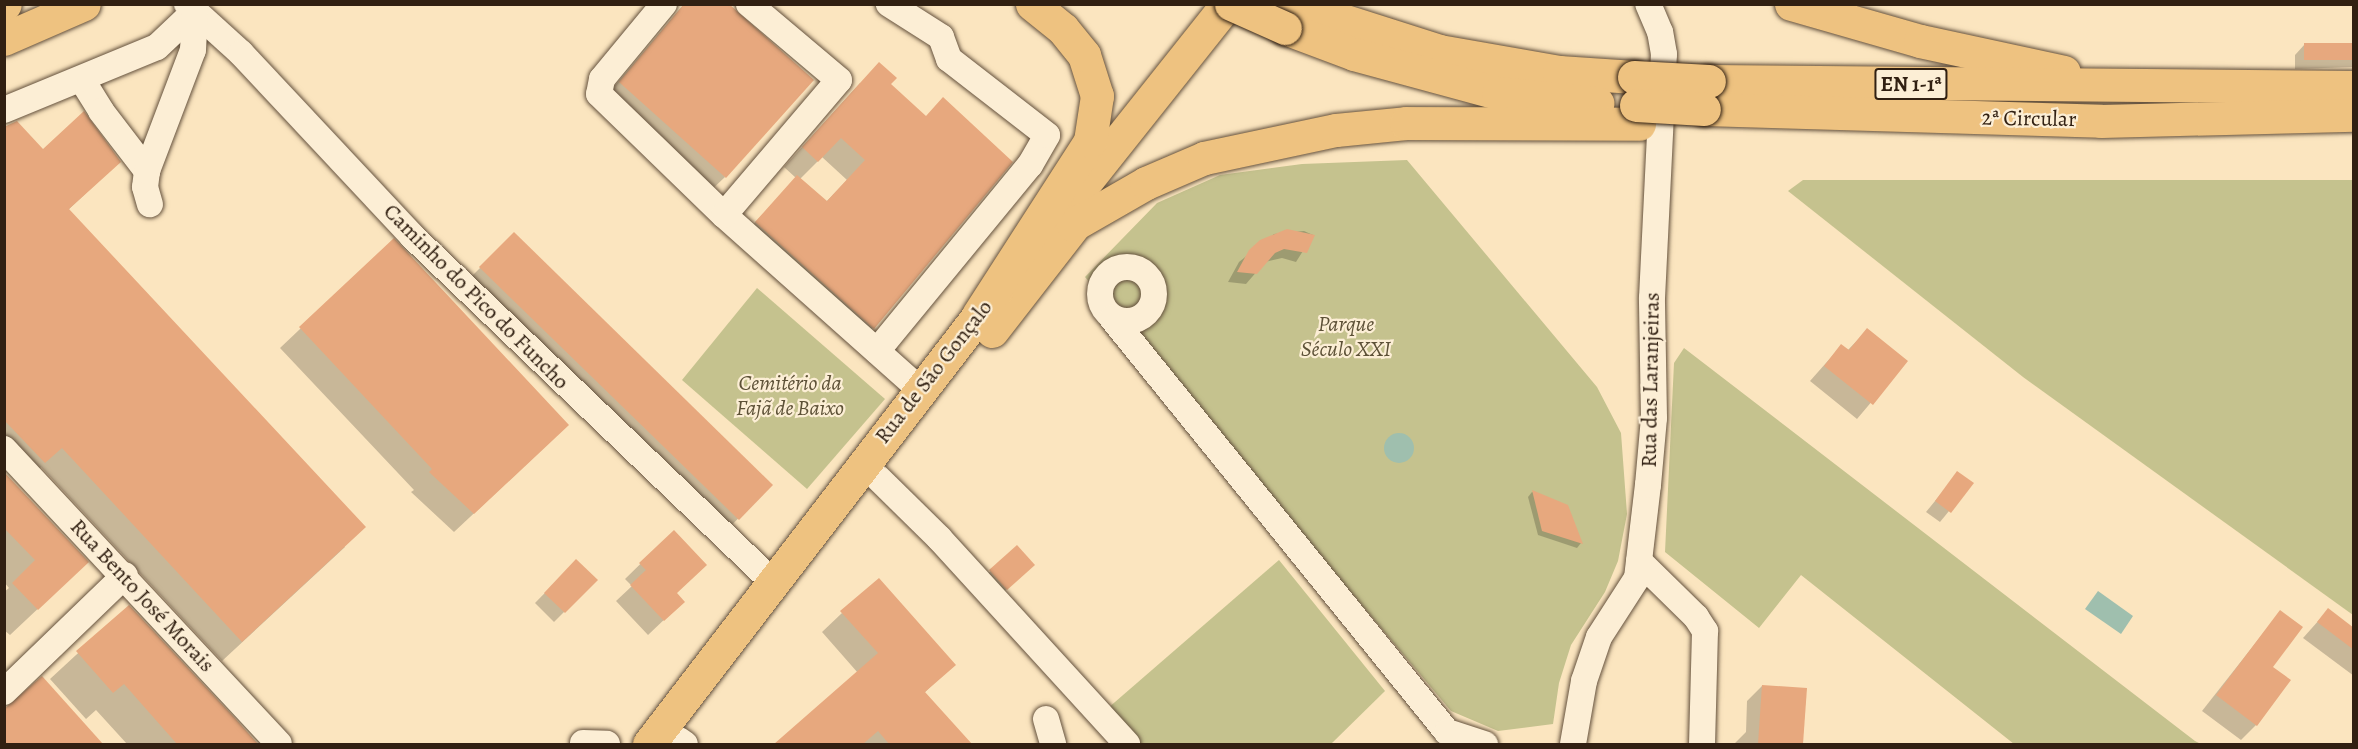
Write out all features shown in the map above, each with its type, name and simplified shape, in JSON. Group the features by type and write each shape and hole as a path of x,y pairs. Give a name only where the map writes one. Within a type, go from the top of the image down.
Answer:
{"main road":[{"path":"4,39 84,4"},
{"path":"978,315 1090,141 1097,96 1084,55 1063,29 1032,4"},
{"name":"Rua de São Gonçalo","path":"672,743 772,581 919,389 1229,4"},
{"name":"EN 1-1ª","path":"1229,4 1292,14 1353,54 1498,93 1636,102 1707,95"},
{"name":"Rua de São Gonçalo","path":"672,743 1073,225 1249,4"},
{"path":"1791,4 1920,41 2049,68 2112,86"},
{"name":"2ª Circular","path":"1707,95 2112,86 2352,109"},
{"name":"2ª Circular","path":"1707,95 2101,121 2352,109"},
{"path":"1073,225 1146,183 1204,158 1336,130 1636,102"}],"street":[{"path":"664,4 602,79 599,94 724,215 919,389"},
{"path":"724,215 839,80 749,4"},
{"path":"877,351 1030,165 1047,135 949,59 941,37 889,4"},
{"name":"Rua das Laranjeiras","path":"1568,742 1584,681 1599,637 1637,578 1639,561 1654,418 1652,298 1664,54 1660,32 1648,4"},
{"path":"4,110 82,80 157,47 191,8"},
{"path":"150,204 145,187 147,171 193,50 191,8"},
{"name":"Caminho do Pico do Funcho","path":"191,8 242,53 412,236 772,581"},
{"path":"82,80 101,111 147,171"},
{"path":"1144,355 1144,317 1155,297 1154,285 1143,271 1129,266 1112,271 1101,286 1100,300 1112,318 1447,732 1485,744"},
{"path":"1112,318 1131,322 1144,317"},
{"name":"Rua Bento José Morais","path":"4,449 125,575 279,744"},
{"path":"878,478 939,538 1127,744"},
{"path":"1639,561 1696,617 1706,631 1702,744"},
{"path":"4,692 125,575"},
{"path":"1046,719 1053,744"}],"green space":[{"name":"Parque Século XXI","path":"1407,160 1597,387 1621,433 1627,514 1618,561 1605,592 1571,645 1559,683 1553,724 1498,731 1451,711 1085,277 1157,203 1220,175 1302,164"},
{"path":"1803,180 2353,180 2353,615 2023,377 1788,191"},
{"name":"Cemitério da Fajã de Baixo","path":"757,288 885,399 807,489 682,380"},
{"path":"1684,348 2201,744 2014,744 1801,575 1759,628 1665,552 1674,363"},
{"path":"1279,560 1385,691 1331,744 1127,744 1100,715"}],"shaded area":[{"path":"1399,433 1405,434 1413,442 1413,454 1405,462 1399,463 1393,462 1385,454 1384,448 1385,442 1393,434"},
{"path":"2098,591 2133,616 2121,634 2085,609"}],"building":[{"path":"684,4 729,4 814,80 726,178 619,82"},
{"path":"2304,43 2354,43 2354,60 2304,60"},
{"path":"879,62 897,78 891,84 926,116 943,97 1013,162 874,329 755,222 797,175 827,201 865,160 841,138 818,162 802,147"},
{"path":"84,111 121,162 69,209 366,527 242,642 62,448 45,463 4,420 4,127 17,121 43,149"},
{"path":"1287,229 1315,235 1307,253 1284,249 1275,253 1257,274 1237,272 1249,250 1260,240"},
{"path":"514,232 773,485 739,520 479,267"},
{"path":"394,238 569,425 474,514 429,472 432,469 299,327"},
{"path":"1867,328 1908,361 1873,405 1824,366 1841,344 1849,350"},
{"path":"1957,471 1974,483 1951,513 1935,501"},
{"path":"4,472 89,562 38,610 12,583 35,560 4,528"},
{"path":"1532,490 1568,505 1583,544 1542,531"},
{"path":"674,530 707,565 677,593 685,602 664,621 630,585 646,570 639,563"},
{"path":"1017,545 1035,565 1007,590 989,570"},
{"path":"576,559 598,580 565,613 544,593"},
{"path":"879,578 956,665 925,692 972,744 889,744 878,731 863,744 774,744 878,653 840,611"},
{"path":"129,605 258,744 177,744 124,684 113,693 76,651"},
{"path":"2328,608 2354,628 2354,650 2317,622"},
{"path":"2280,610 2303,627 2273,667 2291,680 2257,726 2216,695"},
{"path":"42,676 103,744 4,744 4,709"},
{"path":"1762,685 1807,688 1803,744 1758,744"}]}
